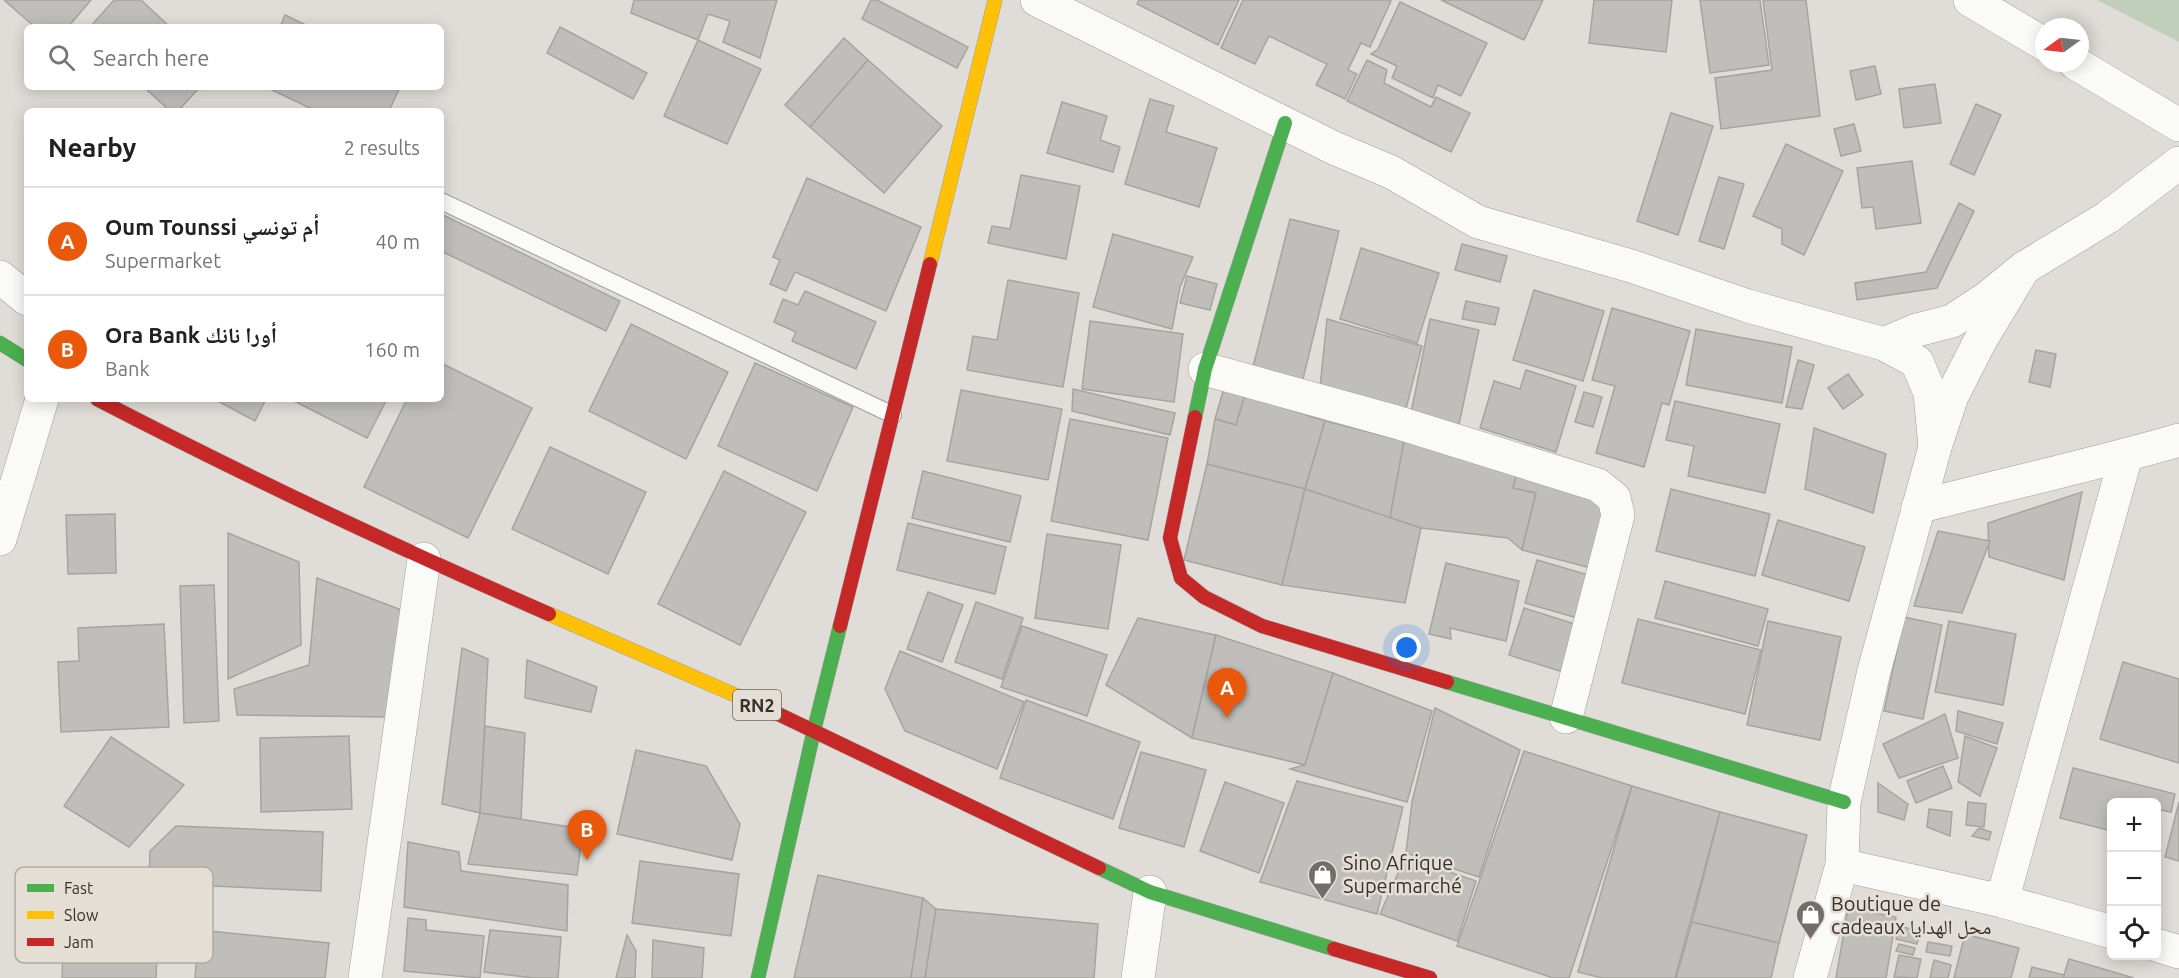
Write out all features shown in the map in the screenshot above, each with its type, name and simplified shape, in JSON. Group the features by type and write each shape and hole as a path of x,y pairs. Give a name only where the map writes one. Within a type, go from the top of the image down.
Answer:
{"main road":[{"path":"758,978 814,730 996,0"},
{"path":"1285,123 1205,369 1170,538 1181,578 1204,597 1262,626 1844,802"},
{"path":"0,343 24,358"},
{"name":"RN2","path":"103,402 218,462 424,559 814,730 1150,892 1430,978"}],"street":[{"path":"1037,0 1334,148 1391,172 1478,222 1631,267 1748,306 1884,344 1917,362 1930,393 1935,447"},
{"path":"1970,0 2035,39"},
{"path":"2089,71 2179,125"},
{"path":"1884,344 1917,330 1952,321 1987,298 2024,268 2108,216 2179,163"},
{"path":"1810,978 1842,865 1844,802 1874,671 1935,447 1952,396 1980,341 2024,268"},
{"path":"0,277 24,297"},
{"path":"1205,369 1396,422 1598,485 1614,498 1617,515 1566,717"},
{"path":"0,539 41,402"},
{"path":"1918,507 2027,478 2126,456 2179,440"},
{"path":"2002,901 2126,456"},
{"path":"365,978 424,559"},
{"path":"1842,865 2002,901 2107,931"},
{"path":"1138,978 1150,892"},
{"path":"2161,946 2179,952"}],"lane":[{"path":"444,202 893,415"}],"green space":[{"path":"2097,0 2179,0 2179,42"}],"building":[{"path":"4,0 91,0 71,24 32,24"},
{"path":"114,0 141,0 167,24 93,24"},
{"path":"634,0 777,0 760,58 723,42 730,21 708,14 698,40 631,13"},
{"path":"871,0 877,0 968,47 957,68 862,19"},
{"path":"1139,0 1239,0 1218,45 1137,4"},
{"path":"1243,0 1391,1 1370,47 1361,43 1348,70 1357,74 1345,99 1316,85 1327,64 1269,36 1255,64 1221,48"},
{"path":"1441,0 1543,0 1524,40"},
{"path":"1594,0 1672,0 1666,52 1589,43"},
{"path":"1700,0 1760,0 1769,65 1710,73"},
{"path":"1763,0 1806,0 1820,116 1721,129 1715,78 1772,70"},
{"path":"1400,2 1487,43 1461,96 1438,85 1433,98 1392,78 1397,66 1371,54 1378,49"},
{"path":"285,15 304,24 281,24"},
{"path":"560,27 647,73 633,99 547,53"},
{"path":"844,38 868,60 810,127 785,105"},
{"path":"698,40 761,69 727,144 664,116"},
{"path":"868,60 942,126 884,193 810,127"},
{"path":"1367,60 1387,70 1384,83 1431,107 1436,97 1470,113 1451,152 1347,101"},
{"path":"1875,66 1881,94 1856,100 1850,71"},
{"path":"1935,84 1941,123 1904,128 1899,89"},
{"path":"147,90 197,90 181,108 167,108"},
{"path":"272,90 399,90 390,108 310,108"},
{"path":"1150,99 1174,106 1166,132 1217,148 1199,207 1125,184"},
{"path":"1062,102 1107,116 1100,140 1120,147 1113,172 1047,153"},
{"path":"1976,104 2001,115 1974,175 1950,164"},
{"path":"1671,113 1713,126 1678,235 1637,221"},
{"path":"1854,124 1861,151 1841,156 1834,129"},
{"path":"1786,144 1843,171 1804,255 1782,244 1782,229 1753,216"},
{"path":"1912,161 1921,223 1876,229 1873,207 1862,208 1857,168"},
{"path":"1021,175 1080,186 1066,259 988,243 992,226 1010,229"},
{"path":"1719,177 1744,184 1724,249 1699,241"},
{"path":"807,178 921,227 886,311 795,272 786,291 770,284 780,260 773,257"},
{"path":"1959,203 1974,211 1937,288 1857,300 1855,283 1926,272"},
{"path":"444,215 620,301 606,331 444,252"},
{"path":"1290,219 1339,231 1302,383 1252,371"},
{"path":"1113,234 1193,257 1180,287 1172,329 1093,307"},
{"path":"1462,244 1507,256 1500,282 1455,270"},
{"path":"1361,248 1439,273 1417,343 1340,319"},
{"path":"1187,276 1217,284 1210,310 1180,303"},
{"path":"1008,280 1079,293 1063,387 967,370 973,336 997,340"},
{"path":"1534,290 1604,311 1583,381 1513,360"},
{"path":"805,291 876,322 856,369 792,341 796,332 774,322 783,299 798,305"},
{"path":"1466,301 1499,308 1495,325 1462,319"},
{"path":"1612,308 1690,331 1669,405 1662,403 1644,467 1596,453 1615,386 1592,380"},
{"path":"1327,319 1422,346 1404,416 1319,397"},
{"path":"1430,319 1479,330 1458,429 1410,418"},
{"path":"1090,321 1183,334 1174,402 1082,389"},
{"path":"631,324 728,372 686,459 589,411"},
{"path":"1696,329 1792,347 1782,403 1686,385"},
{"path":"2036,350 2056,354 2050,387 2029,382"},
{"path":"1798,360 1814,365 1802,409 1786,407"},
{"path":"755,363 853,407 817,491 718,446"},
{"path":"444,364 532,408 468,538 364,487 406,402 444,402"},
{"path":"1526,370 1576,386 1556,452 1480,428 1494,381 1520,389"},
{"path":"1848,374 1863,395 1843,409 1828,388"},
{"path":"1224,388 1245,395 1236,425 1215,419"},
{"path":"1073,389 1175,413 1170,435 1072,411"},
{"path":"961,390 1062,409 1048,480 947,461"},
{"path":"1584,392 1602,397 1593,427 1575,422"},
{"path":"1245,395 1325,421 1305,489 1207,464 1215,419 1236,425"},
{"path":"1675,401 1780,424 1765,493 1688,476 1694,446 1666,440"},
{"path":"220,402 264,402 255,421"},
{"path":"296,402 385,402 367,438"},
{"path":"1070,419 1168,438 1148,540 1051,521"},
{"path":"1325,421 1404,441 1390,518 1305,489"},
{"path":"1814,428 1886,454 1873,513 1805,489"},
{"path":"1404,441 1517,472 1513,488 1536,493 1522,550 1508,538 1421,528 1390,518"},
{"path":"550,447 646,492 608,574 512,529"},
{"path":"1207,464 1305,489 1282,585 1184,560"},
{"path":"724,471 806,512 740,645 658,604"},
{"path":"923,471 1021,496 1010,542 912,518"},
{"path":"1517,472 1609,495 1591,568 1522,550 1536,493 1513,488"},
{"path":"1305,489 1421,528 1405,603 1282,585"},
{"path":"1671,489 1770,514 1755,576 1656,551"},
{"path":"2082,492 2064,580 1989,557 1988,523"},
{"path":"115,514 116,573 68,574 66,515"},
{"path":"1778,520 1865,547 1849,601 1762,575"},
{"path":"908,523 1006,547 995,594 897,570"},
{"path":"1938,531 1990,541 1962,613 1914,606"},
{"path":"228,533 299,562 301,645 228,679"},
{"path":"1047,534 1121,545 1108,629 1035,618"},
{"path":"1537,560 1592,576 1581,619 1525,603"},
{"path":"1446,563 1519,581 1506,641 1450,628 1451,639 1429,634"},
{"path":"317,578 407,612 389,717 237,715 234,689 309,665"},
{"path":"1665,581 1768,609 1758,646 1655,618"},
{"path":"214,585 219,721 184,723 180,586"},
{"path":"928,592 963,605 942,662 907,649"},
{"path":"976,602 1023,618 1002,679 955,662"},
{"path":"1524,608 1581,626 1566,673 1509,655"},
{"path":"1904,617 1942,625 1923,719 1884,711"},
{"path":"1138,618 1216,635 1192,738 1106,685"},
{"path":"1638,619 1761,650 1745,714 1622,683"},
{"path":"1768,621 1841,637 1820,740 1747,725"},
{"path":"1949,621 2016,634 2003,705 1935,692"},
{"path":"164,624 169,727 61,732 58,662 79,661 78,628"},
{"path":"1022,626 1107,655 1087,716 1001,687"},
{"path":"1216,635 1333,673 1305,765 1192,738"},
{"path":"462,648 488,659 480,813 442,804"},
{"path":"900,651 1024,702 997,769 905,731 885,689"},
{"path":"527,660 597,687 591,712 525,698"},
{"path":"2123,662 2179,679 2179,763 2100,739"},
{"path":"1333,673 1432,711 1407,802 1290,769 1305,765"},
{"path":"1026,700 1140,742 1113,819 1000,778"},
{"path":"1435,708 1520,750 1479,877 1406,853 1412,802"},
{"path":"1958,711 2003,723 1997,744 1956,731"},
{"path":"1945,714 1958,758 1899,778 1883,744"},
{"path":"485,726 525,733 521,819 480,813"},
{"path":"349,736 352,809 261,812 260,738"},
{"path":"1965,736 1997,748 1980,796 1958,782"},
{"path":"111,737 184,785 129,847 64,806"},
{"path":"636,750 706,766 740,824 732,860 617,834"},
{"path":"1524,751 1632,786 1569,978 1553,978 1457,946"},
{"path":"1141,752 1206,770 1184,847 1119,828"},
{"path":"1943,766 1952,788 1916,803 1907,781"},
{"path":"2073,768 2175,794 2171,812 2161,810 2161,798 2107,798 2107,830 2060,818"},
{"path":"1297,781 1403,807 1377,914 1260,882"},
{"path":"1225,782 1284,803 1259,873 1200,851"},
{"path":"1878,783 1908,804 1904,820 1878,812"},
{"path":"1632,786 1720,812 1675,978 1602,978 1578,972"},
{"path":"1968,802 1986,804 1984,827 1966,825"},
{"path":"2179,802 2179,861 2165,857"},
{"path":"1929,809 1952,812 1950,836 1927,827"},
{"path":"1720,812 1807,835 1779,943 1692,922"},
{"path":"480,813 583,829 577,875 468,864"},
{"path":"176,826 323,832 321,891 213,886 213,867 150,867 150,851"},
{"path":"1979,828 1991,832 1989,840 1972,836"},
{"path":"408,842 459,852 461,871 568,885 567,931 404,907"},
{"path":"1405,857 1476,881 1457,941 1380,914"},
{"path":"640,861 739,874 731,936 632,923"},
{"path":"818,875 923,898 911,978 794,978"},
{"path":"923,898 936,909 925,978 911,978"},
{"path":"1848,908 1896,917 1886,978 1836,978"},
{"path":"936,909 1098,924 1094,978 925,978"},
{"path":"408,918 426,920 426,930 484,936 480,978 404,971"},
{"path":"1692,922 1779,943 1771,978 1676,978"},
{"path":"1899,926 1920,931 1917,944 1896,939"},
{"path":"490,930 561,937 558,978 534,978 484,972"},
{"path":"213,931 329,943 325,978 195,978 196,963 213,963"},
{"path":"1965,934 2019,948 2011,978 1954,978"},
{"path":"627,935 636,951 635,978 616,978"},
{"path":"653,940 704,948 702,978 652,978"},
{"path":"1928,942 1952,946 1950,956 1926,952"},
{"path":"1899,944 1915,948 1913,955 1896,951"},
{"path":"1899,955 1921,959 1917,978 1894,977"},
{"path":"2069,959 2134,978 2063,978"},
{"path":"1934,960 1951,965 1948,978 1930,978"},
{"path":"63,963 157,963 156,978 62,978"},
{"path":"2032,967 2064,975 2063,978 2029,978"}],"traffic: fast":[{"path":"1195,417 1205,369 1285,123"},
{"path":"0,343 24,358"},
{"path":"758,978 840,626"},
{"path":"1447,682 1844,802"},
{"path":"1099,868 1150,892 1334,949"}],"traffic: slow":[{"path":"930,264 995,0"},
{"path":"549,614 774,712"}],"traffic: jam":[{"path":"840,626 930,264"},
{"path":"103,402 321,510 549,614"},
{"path":"1195,417 1170,538 1181,578 1204,597 1262,626 1447,682"},
{"path":"774,712 1099,868"},
{"path":"1334,949 1430,978"}],"place":[{"name":"Oum Tounssi أم تونسي","path":"1227,718"},
{"name":"Ora Bank أورا نانك","path":"587,860"},
{"name":"Sino Afrique Supermarché","path":"1322,900"},
{"name":"Boutique de cadeaux محل الهدايا","path":"1810,940"}]}
